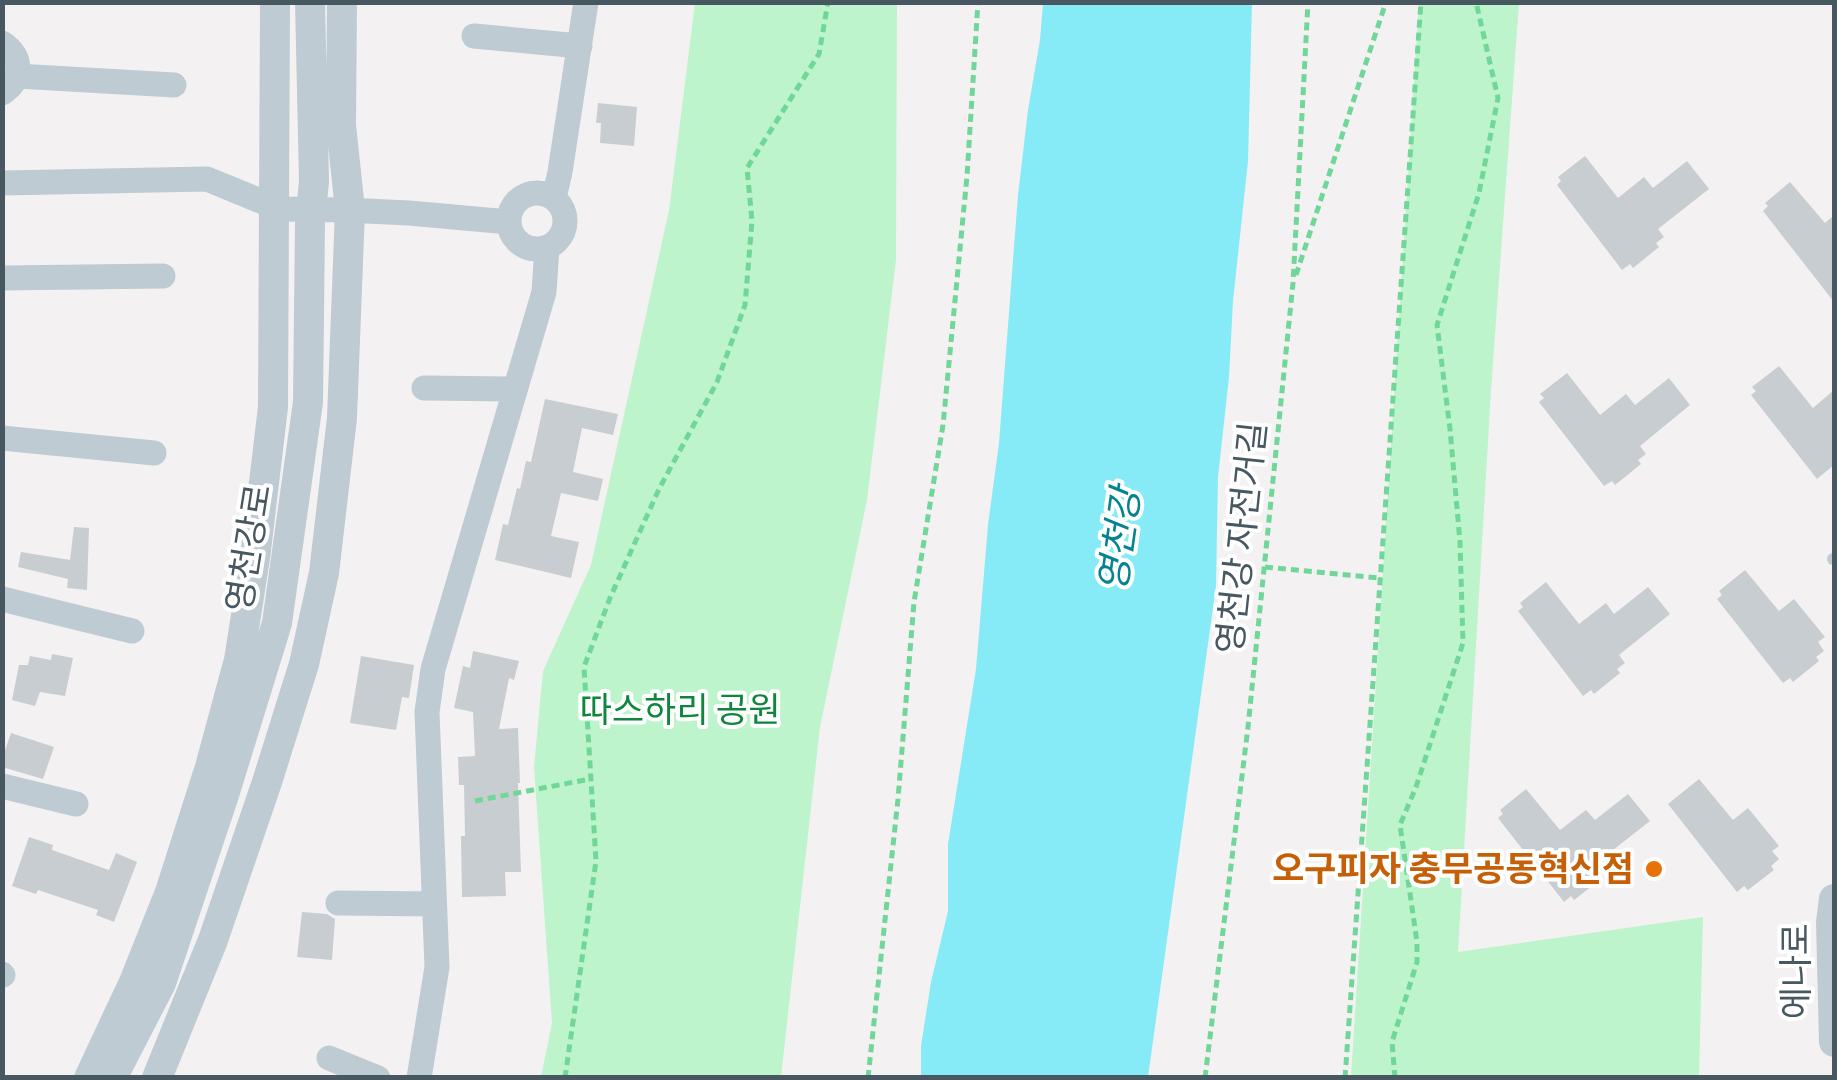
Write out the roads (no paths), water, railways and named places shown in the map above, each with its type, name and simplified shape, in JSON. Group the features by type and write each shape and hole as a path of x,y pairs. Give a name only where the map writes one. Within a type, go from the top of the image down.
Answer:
{"street":[{"name":"영천강로","path":"89,1078 170,892 239,660 256,558 272,407 277,208 275,2"},
{"name":"영천강로","path":"112,1078 161,983 277,623 308,402 314,180 310,2"},
{"path":"158,1078 213,940 266,782 304,664 324,573 342,418 347,210 341,125 342,2"},
{"path":"554,198 586,2"},
{"path":"474,36 580,46"},
{"path":"2,44 11,49 19,67 10,85 174,86"},
{"path":"2,184 207,178 277,208 509,222"},
{"path":"528,194 554,198 564,212 561,236 547,247 522,244 509,222 514,205 528,194"},
{"path":"419,1078 437,967 426,712 432,669 544,292 547,247"},
{"path":"2,278 163,276"},
{"path":"424,388 515,389"},
{"path":"2,438 154,453"},
{"path":"2,599 132,631"},
{"path":"2,786 76,804"},
{"name":"에나로","path":"1834,899 1834,1042"},
{"path":"338,903 434,904"},
{"path":"328,1058 378,1078"}],"water":[{"name":"영천강","path":"1043,3 1252,3 1248,161 1218,477 1216,586 1148,1077 921,1077 921,1046 931,982 948,911 948,844 976,669 1018,195"}],"place":[{"name":"오구피자 충무공동혁신점","path":"1654,869"}],"park label":[{"name":"따스하리 공원","path":"680,710"}]}
